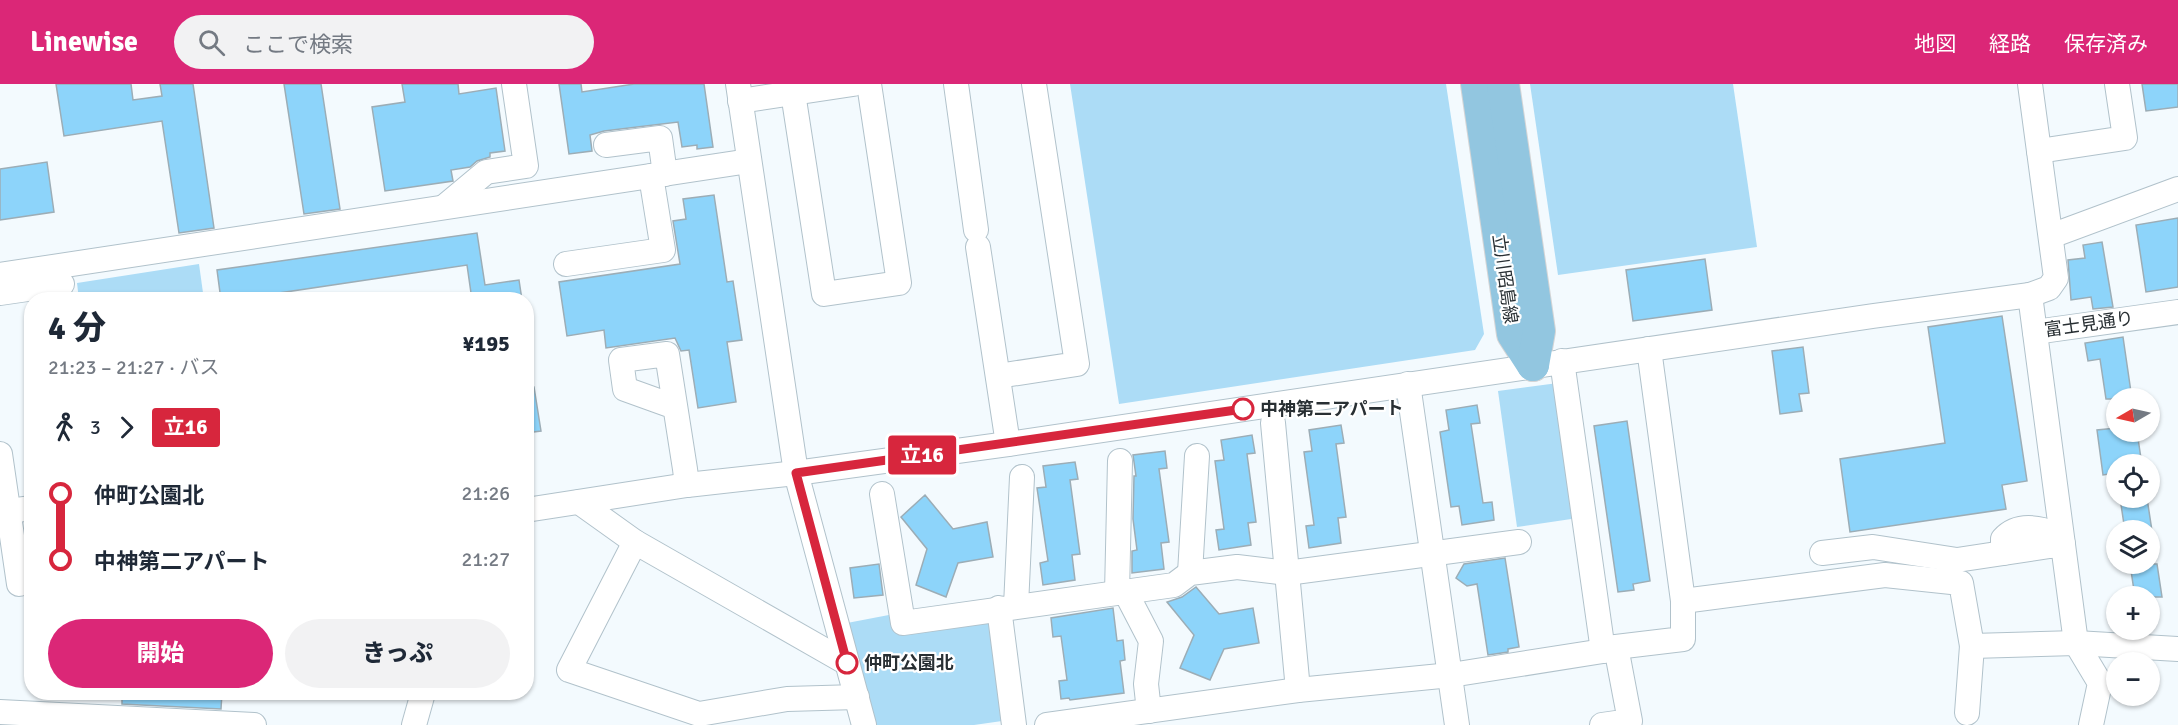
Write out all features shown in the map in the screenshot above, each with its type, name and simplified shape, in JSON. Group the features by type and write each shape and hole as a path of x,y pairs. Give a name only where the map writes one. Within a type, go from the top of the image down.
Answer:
{"main road":[{"name":"立川昭島線","path":"1477,84 1513,334 1548,363"},
{"name":"立川昭島線","path":"1503,84 1539,331 1548,363"}],"street":[{"path":"443,207 486,172 526,166 514,84"},
{"path":"853,84 793,93 739,93 796,473 864,725"},
{"path":"793,93 824,294 899,283 869,84"},
{"path":"956,84 1008,444"},
{"path":"998,376 1077,364 1034,84"},
{"path":"534,509 687,485 796,473 1008,444 1548,363 2030,295 2049,288 2056,278 2030,84"},
{"path":"2039,152 2125,138 2117,84"},
{"path":"566,264 663,250 658,175 660,138 606,145"},
{"path":"0,275 749,161"},
{"path":"2051,236 2178,189"},
{"path":"0,293 62,284"},
{"name":"富士見通り","path":"2030,295 2035,332 2178,312"},
{"path":"2035,332 2057,545 2076,643 2100,683 2091,725"},
{"path":"1047,725 1162,715 1298,690 1450,675 1683,639 1683,601 1649,349"},
{"path":"1548,363 1610,649 1630,721 1602,725"},
{"path":"1408,384 1457,725"},
{"path":"675,407 687,485"},
{"path":"1273,423 1298,690"},
{"path":"0,454 13,510 17,584"},
{"path":"1190,573 1197,456"},
{"path":"1120,461 1121,592 1151,641 1146,684 1162,715"},
{"path":"1014,725 1007,607 1022,477"},
{"path":"882,494 903,623 1174,585 1190,573 1237,567 1287,573 1519,542"},
{"path":"579,502 635,542 847,663"},
{"path":"635,542 569,670 699,714 787,699 857,697"},
{"path":"1822,554 1873,546 1957,560 2057,545"},
{"path":"1957,560 1972,646 1967,713"},
{"path":"1683,601 1885,575 1961,583"},
{"path":"1972,646 2076,643 2178,649"},
{"path":"414,725 421,700"},
{"path":"0,712 87,721 254,725"}],"shaded area":[{"path":"1070,84 1446,84 1484,334 1475,350 1119,404"},
{"path":"1530,84 1733,84 1757,247 1558,275"},
{"path":"199,264 203,292 78,292 77,283"},
{"path":"1558,383 1578,518 1517,527 1498,391"},
{"path":"894,614 996,619 1009,720 974,725 875,725 847,623"}],"building":[{"path":"56,84 131,84 133,100 162,96 160,84 193,84 214,228 179,233 162,121 64,136"},
{"path":"284,84 321,84 340,209 304,214"},
{"path":"402,84 458,84 459,94 496,88 505,151 490,153 490,157 477,161 470,167 451,170 453,181 385,191 372,107 405,102"},
{"path":"559,84 581,84 582,92 634,84 704,84 713,147 697,149 697,145 682,147 678,122 604,131 590,135 592,151 569,154"},
{"path":"2142,84 2178,84 2178,107 2146,111"},
{"path":"47,162 54,212 0,220 0,169"},
{"path":"714,195 727,282 733,281 742,340 727,342 736,402 698,408 689,350 681,351 675,338 606,348 604,330 567,336 559,282 680,264 673,221 686,219 683,199"},
{"path":"2178,218 2178,287 2146,292 2136,225"},
{"path":"477,233 485,285 519,280 521,292 471,292 467,265 286,292 220,292 217,270"},
{"path":"2102,242 2113,307 2093,309 2091,297 2071,300 2068,260 2085,258 2083,245"},
{"path":"1705,259 1712,310 1633,321 1626,270"},
{"path":"2002,316 2027,481 2002,485 2006,509 1850,532 1840,459 1945,443 1928,327"},
{"path":"2123,337 2130,388 2106,388 2106,399 2100,359 2088,361 2085,343"},
{"path":"1803,347 1809,393 1799,394 1802,411 1780,414 1772,351"},
{"path":"534,387 541,431 534,432"},
{"path":"1477,405 1480,423 1471,424 1483,503 1492,502 1494,520 1462,525 1459,506 1451,507 1440,432 1449,430 1446,410"},
{"path":"1627,421 1650,581 1633,584 1634,590 1618,592 1594,426"},
{"path":"1341,425 1344,443 1336,444 1346,517 1338,518 1341,543 1309,548 1306,526 1314,525 1304,452 1312,451 1309,430"},
{"path":"2106,429 2106,442 2139,442 2140,454 2106,454 2106,475 2103,475 2097,430"},
{"path":"1252,435 1255,453 1247,454 1256,522 1248,523 1251,545 1219,550 1216,530 1224,529 1215,461 1224,460 1221,440"},
{"path":"1165,451 1167,468 1159,469 1169,542 1161,543 1164,569 1132,573 1132,551 1137,550 1133,519 1134,476 1136,476 1133,455"},
{"path":"1075,462 1078,479 1070,480 1080,554 1072,555 1075,580 1043,585 1040,563 1048,561 1037,488 1046,487 1043,466"},
{"path":"925,495 953,529 987,522 993,557 958,563 946,597 916,585 927,549 901,517"},
{"path":"2122,508 2149,508 2150,520 2123,520"},
{"path":"1505,558 1519,647 1508,649 1508,652 1488,655 1477,584 1467,586 1456,578 1464,564"},
{"path":"879,564 883,595 854,598 850,568"},
{"path":"2132,574 2159,574 2162,597 2160,597 2160,586 2133,586"},
{"path":"1196,587 1219,614 1253,608 1259,643 1224,649 1210,680 1180,668 1194,635 1167,602 1182,597"},
{"path":"1113,608 1117,641 1123,640 1125,660 1120,661 1124,693 1070,700 1069,698 1061,699 1059,681 1067,680 1061,636 1053,637 1051,618"},
{"path":"122,700 222,700 221,709 122,704"}],"bus line":[{"name":"立16","path":"847,663 796,473 1243,409"}],"place":[{"name":"中神第二アパート","path":"1243,409"},
{"name":"仲町公園北","path":"847,663"}]}
